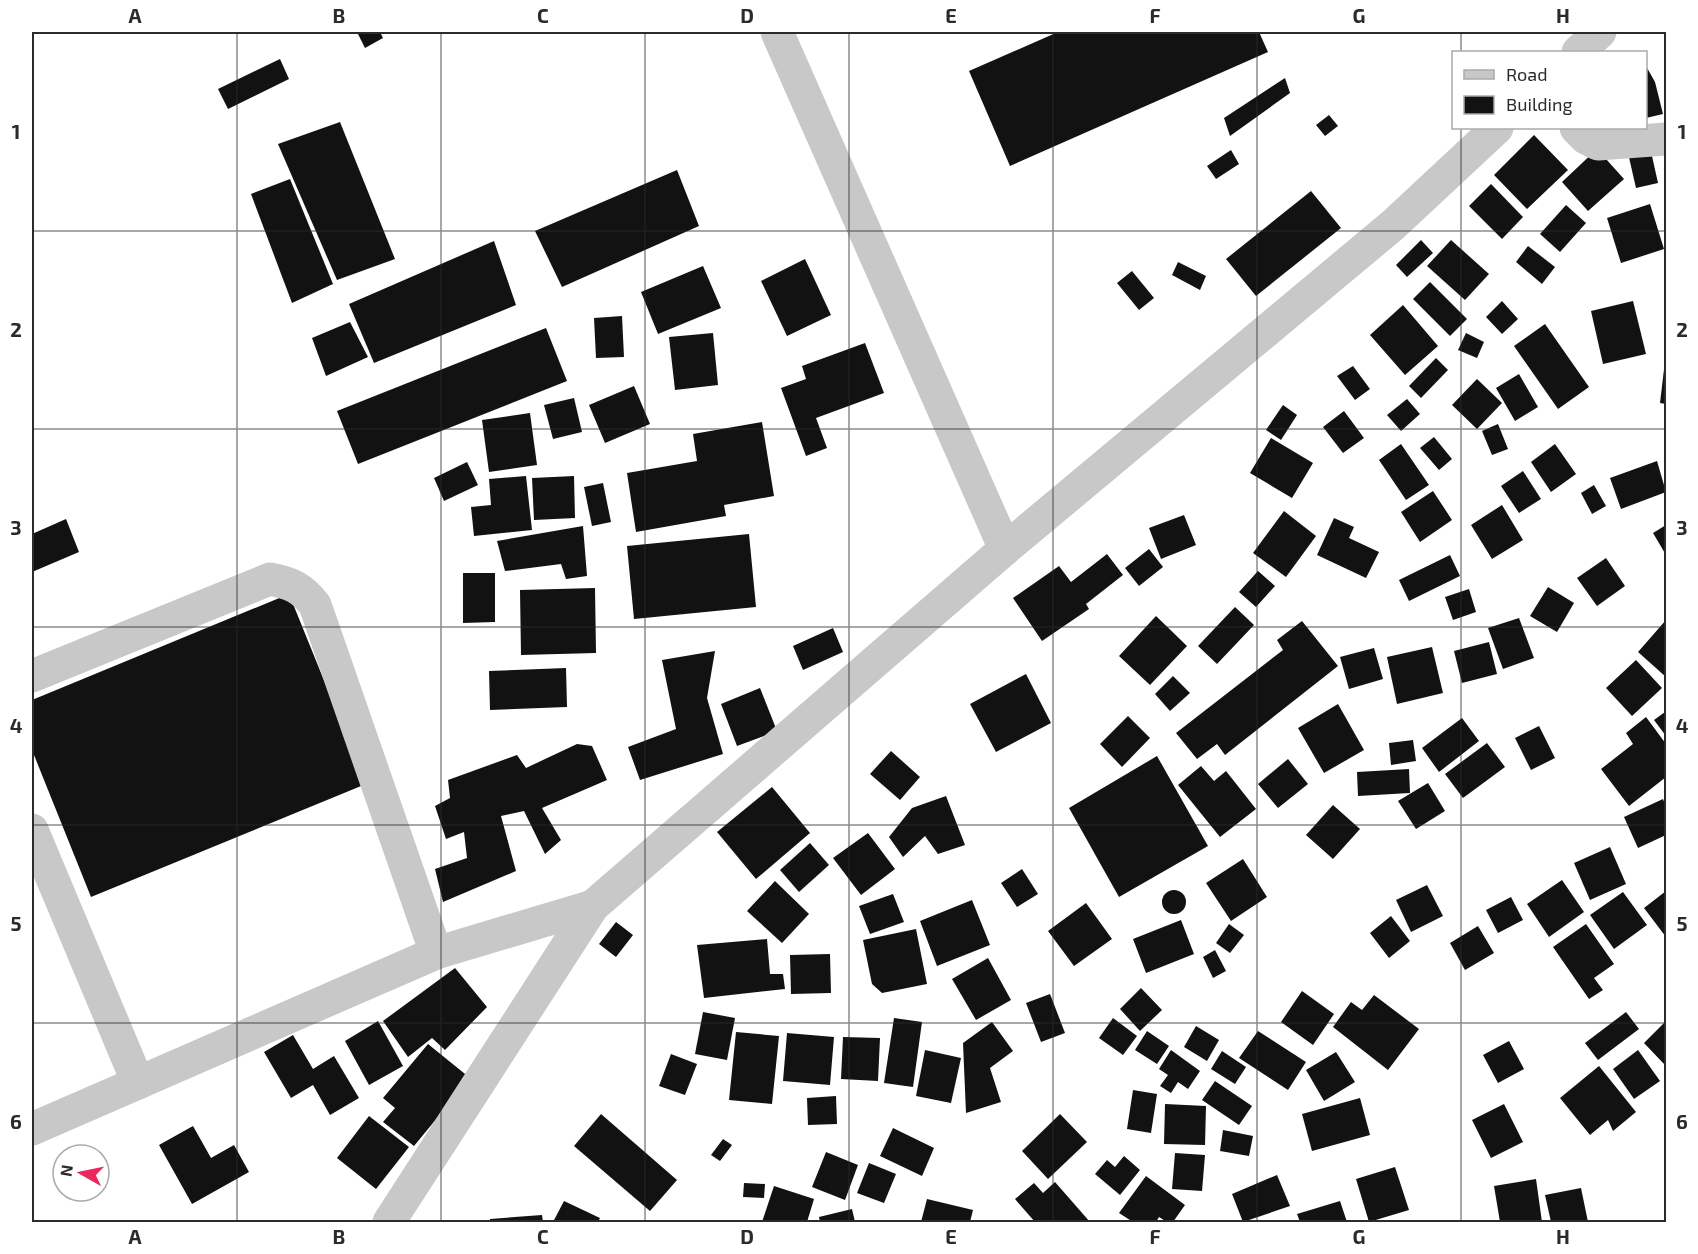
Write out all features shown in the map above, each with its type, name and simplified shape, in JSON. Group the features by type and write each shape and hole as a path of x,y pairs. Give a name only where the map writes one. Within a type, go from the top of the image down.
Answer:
{"street":[{"path":"777,32 1005,549"},
{"path":"1579,51 1600,32"},
{"path":"389,1222 593,906 1005,549 1393,225 1496,129"},
{"path":"1577,129 1586,138 1598,144 1666,139"},
{"path":"32,676 270,579 286,582 303,590 315,605 436,953"},
{"path":"32,830 138,1083"},
{"path":"32,1129 436,953 593,906"}],"building":[{"path":"357,32 380,32 383,38 365,48"},
{"path":"1058,32 1259,32 1268,52 1010,166 969,71"},
{"path":"280,59 289,79 228,109 218,89"},
{"path":"1647,68 1655,82 1663,114 1647,118"},
{"path":"1285,78 1290,93 1230,136 1224,118"},
{"path":"1329,115 1338,126 1325,136 1316,125"},
{"path":"340,122 395,259 337,280 278,144"},
{"path":"1534,135 1568,170 1527,209 1494,175"},
{"path":"1650,147 1658,183 1636,188 1628,153"},
{"path":"1597,149 1624,179 1588,211 1562,182"},
{"path":"1231,150 1239,164 1216,179 1207,166"},
{"path":"677,170 699,226 562,287 535,231"},
{"path":"290,179 333,284 292,303 251,194"},
{"path":"1491,184 1523,217 1502,239 1469,206"},
{"path":"1311,191 1341,228 1256,296 1226,259"},
{"path":"1650,204 1664,249 1621,263 1607,218"},
{"path":"1566,205 1586,223 1560,252 1540,234"},
{"path":"1421,240 1433,253 1407,277 1396,265"},
{"path":"1451,240 1489,274 1465,300 1427,266"},
{"path":"494,241 516,305 374,363 349,304"},
{"path":"1528,246 1555,267 1542,284 1516,262"},
{"path":"805,259 831,315 787,336 761,281"},
{"path":"1178,262 1206,276 1200,290 1172,275"},
{"path":"703,266 721,308 658,334 641,292"},
{"path":"1132,271 1154,298 1139,310 1117,283"},
{"path":"1430,282 1467,319 1450,336 1413,299"},
{"path":"1502,301 1518,319 1502,334 1486,317"},
{"path":"1633,301 1646,354 1603,364 1591,311"},
{"path":"1403,305 1438,346 1405,375 1370,335"},
{"path":"622,316 624,357 596,358 594,318"},
{"path":"350,322 368,357 326,376 312,338"},
{"path":"1545,324 1589,387 1558,409 1514,346"},
{"path":"546,328 567,381 358,464 337,411"},
{"path":"713,333 718,385 675,390 669,337"},
{"path":"1466,333 1484,342 1477,358 1458,350"},
{"path":"865,343 884,393 816,418 827,448 806,456 781,388 806,379 802,366"},
{"path":"1436,358 1448,370 1421,398 1409,386"},
{"path":"1666,361 1666,404 1660,403"},
{"path":"1353,366 1370,389 1355,400 1337,376"},
{"path":"1519,374 1538,407 1515,421 1496,388"},
{"path":"1477,379 1502,403 1477,429 1452,405"},
{"path":"634,386 650,424 605,443 589,405"},
{"path":"574,398 582,432 553,439 544,405"},
{"path":"1407,399 1420,414 1401,431 1387,415"},
{"path":"1283,405 1297,415 1281,440 1266,430"},
{"path":"1344,411 1364,438 1343,453 1323,427"},
{"path":"530,413 537,465 489,472 482,420"},
{"path":"762,422 774,496 724,505 726,516 636,532 627,473 697,461 693,434"},
{"path":"1498,424 1508,449 1492,455 1482,431"},
{"path":"1434,437 1452,459 1439,470 1420,448"},
{"path":"1271,438 1313,463 1292,498 1250,473"},
{"path":"1401,444 1429,485 1406,500 1379,460"},
{"path":"1555,444 1576,474 1551,492 1531,462"},
{"path":"1657,461 1666,492 1621,509 1610,478"},
{"path":"467,462 478,485 444,501 434,478"},
{"path":"1523,471 1541,499 1519,513 1501,486"},
{"path":"526,476 532,530 474,536 471,507 491,505 489,479"},
{"path":"574,476 575,518 534,520 532,478"},
{"path":"603,483 611,522 592,526 584,487"},
{"path":"1594,485 1606,506 1592,514 1581,493"},
{"path":"1433,491 1452,520 1420,542 1401,512"},
{"path":"1502,505 1523,540 1492,559 1471,525"},
{"path":"1284,511 1316,536 1286,577 1253,553"},
{"path":"1184,515 1196,545 1161,559 1149,528"},
{"path":"1334,518 1354,527 1349,538 1379,552 1366,578 1317,555"},
{"path":"66,519 79,552 32,572 32,534"},
{"path":"1666,525 1666,555 1653,533"},
{"path":"583,526 587,576 566,579 561,564 505,571 497,541"},
{"path":"749,534 756,607 634,619 627,546"},
{"path":"1149,549 1163,567 1139,586 1125,568"},
{"path":"1107,554 1123,575 1086,604 1089,609 1042,641 1013,598 1059,566 1071,582"},
{"path":"1450,555 1460,576 1409,601 1399,580"},
{"path":"1606,558 1625,586 1597,606 1577,578"},
{"path":"1258,571 1275,586 1256,607 1239,592"},
{"path":"463,573 495,573 495,622 463,623"},
{"path":"1548,587 1574,603 1557,632 1530,616"},
{"path":"595,588 596,653 521,655 520,590"},
{"path":"1469,589 1476,612 1453,620 1445,597"},
{"path":"289,594 366,784 91,897 32,750 32,700"},
{"path":"1235,607 1254,625 1217,664 1198,646"},
{"path":"1156,616 1187,646 1150,685 1119,656"},
{"path":"1519,618 1534,658 1503,669 1488,628"},
{"path":"1666,620 1666,677 1638,652"},
{"path":"1302,621 1338,666 1225,755 1217,744 1197,759 1176,733 1283,650 1277,640"},
{"path":"833,628 843,652 803,670 793,646"},
{"path":"1489,642 1497,674 1462,683 1454,651"},
{"path":"1432,647 1443,693 1397,704 1387,657"},
{"path":"1374,648 1383,679 1349,689 1340,657"},
{"path":"715,651 707,698 723,754 640,780 628,747 676,729 662,660"},
{"path":"1636,660 1662,688 1632,716 1606,688"},
{"path":"566,668 567,707 490,710 489,671"},
{"path":"1026,674 1051,723 996,752 970,704"},
{"path":"1173,676 1190,693 1170,711 1155,694"},
{"path":"760,688 777,731 737,746 721,704"},
{"path":"1338,704 1364,750 1324,773 1298,728"},
{"path":"1665,712 1666,714 1666,736 1654,720"},
{"path":"1128,716 1150,738 1122,767 1100,744"},
{"path":"1646,717 1666,744 1666,777 1629,806 1601,769 1633,744 1626,733"},
{"path":"1462,718 1479,741 1439,772 1422,748"},
{"path":"1539,726 1555,758 1531,770 1515,738"},
{"path":"1413,740 1416,761 1391,765 1389,743"},
{"path":"1487,743 1505,767 1463,798 1445,774"},
{"path":"577,744 592,746 607,780 542,808 561,840 545,854 524,811 501,816 516,871 443,902 435,869 467,858 464,832 446,839 435,806 450,798 448,780 517,755 526,768"},
{"path":"891,751 920,777 900,800 870,774"},
{"path":"1157,756 1208,846 1119,897 1069,808"},
{"path":"1288,759 1308,784 1278,808 1258,784"},
{"path":"1201,766 1214,781 1226,771 1256,809 1220,837 1178,785"},
{"path":"1409,769 1410,793 1358,796 1357,772"},
{"path":"1428,783 1445,811 1416,829 1398,801"},
{"path":"772,787 810,833 756,879 717,832"},
{"path":"946,796 965,845 938,854 925,836 903,857 889,837 912,808"},
{"path":"1663,799 1666,807 1666,835 1638,848 1624,817"},
{"path":"1333,805 1360,829 1333,859 1306,835"},
{"path":"868,833 895,869 861,895 833,858"},
{"path":"810,843 829,865 799,892 780,870"},
{"path":"1610,847 1626,884 1590,900 1574,863"},
{"path":"1243,859 1267,897 1231,921 1206,883"},
{"path":"1022,869 1038,894 1017,907 1001,883"},
{"path":"1562,880 1584,912 1549,937 1527,904"},
{"path":"775,881 809,914 782,943 747,911"},
{"path":"1427,885 1443,916 1411,932 1396,900"},
{"path":"1174,890 1183,893 1186,902 1183,911 1174,914 1165,911 1162,902 1165,893"},
{"path":"1666,891 1666,937 1644,908"},
{"path":"1623,892 1647,925 1614,949 1590,915"},
{"path":"893,894 904,922 870,934 859,906"},
{"path":"1511,897 1523,920 1498,933 1486,910"},
{"path":"972,900 990,945 937,966 920,921"},
{"path":"1086,903 1112,939 1074,966 1048,931"},
{"path":"1391,916 1410,941 1389,958 1370,933"},
{"path":"1181,920 1194,954 1146,973 1133,939"},
{"path":"616,922 633,935 616,957 599,944"},
{"path":"1229,924 1244,935 1230,953 1216,943"},
{"path":"1586,924 1614,964 1594,978 1603,990 1589,999 1553,947"},
{"path":"1478,926 1494,953 1465,970 1450,943"},
{"path":"916,929 927,984 882,993 872,984 863,940"},
{"path":"767,939 770,974 783,974 785,989 704,998 697,945"},
{"path":"1215,950 1226,971 1213,978 1203,957"},
{"path":"830,954 831,993 791,994 790,955"},
{"path":"988,958 1011,1000 976,1020 952,979"},
{"path":"455,968 487,1007 445,1050 432,1038 408,1057 383,1021"},
{"path":"1141,988 1162,1010 1140,1031 1120,1009"},
{"path":"1302,991 1334,1014 1313,1045 1281,1022"},
{"path":"1050,994 1065,1033 1041,1042 1026,1003"},
{"path":"1374,995 1419,1029 1388,1070 1333,1027 1351,1002 1362,1010"},
{"path":"703,1012 735,1018 727,1060 695,1054"},
{"path":"1626,1012 1639,1029 1598,1060 1585,1043"},
{"path":"894,1018 922,1022 913,1087 884,1083"},
{"path":"1113,1018 1137,1036 1123,1055 1099,1038"},
{"path":"378,1021 403,1066 369,1085 345,1041"},
{"path":"1666,1021 1666,1061 1664,1064 1644,1043"},
{"path":"992,1022 1013,1051 990,1068 1001,1102 966,1113 963,1043"},
{"path":"1196,1026 1219,1040 1207,1061 1184,1047"},
{"path":"1147,1031 1169,1046 1157,1064 1135,1050"},
{"path":"1258,1031 1306,1062 1288,1090 1239,1058"},
{"path":"736,1032 779,1036 772,1104 729,1100"},
{"path":"787,1033 834,1037 830,1085 783,1081"},
{"path":"293,1035 313,1069 334,1056 359,1098 330,1115 313,1085 291,1098 264,1052"},
{"path":"843,1037 880,1038 878,1081 841,1079"},
{"path":"1509,1041 1524,1069 1498,1083 1483,1055"},
{"path":"428,1044 470,1078 414,1146 383,1122 395,1108 383,1098"},
{"path":"925,1050 961,1058 951,1103 916,1096"},
{"path":"1171,1050 1200,1071 1188,1089 1178,1082 1171,1093 1160,1086 1168,1075 1159,1069"},
{"path":"1638,1050 1660,1081 1634,1099 1613,1069"},
{"path":"1222,1051 1246,1067 1235,1084 1211,1069"},
{"path":"1336,1052 1355,1082 1324,1101 1306,1070"},
{"path":"671,1054 697,1064 685,1095 659,1086"},
{"path":"1599,1066 1636,1112 1613,1131 1608,1120 1590,1135 1560,1098"},
{"path":"1215,1081 1252,1106 1239,1125 1202,1100"},
{"path":"1133,1090 1157,1094 1151,1133 1127,1129"},
{"path":"836,1096 837,1124 808,1125 807,1098"},
{"path":"1360,1098 1370,1135 1312,1151 1302,1114"},
{"path":"1165,1104 1206,1106 1205,1145 1164,1144"},
{"path":"1504,1104 1523,1142 1491,1158 1472,1120"},
{"path":"601,1114 677,1180 650,1211 574,1146"},
{"path":"1060,1114 1087,1142 1048,1179 1022,1151"},
{"path":"369,1116 409,1147 376,1189 337,1158"},
{"path":"193,1126 211,1158 234,1145 249,1172 192,1204 159,1145"},
{"path":"893,1128 934,1148 922,1176 880,1156"},
{"path":"1223,1130 1253,1136 1249,1156 1220,1151"},
{"path":"723,1139 732,1145 720,1161 711,1155"},
{"path":"826,1152 858,1165 845,1200 812,1187"},
{"path":"1175,1153 1205,1155 1202,1191 1172,1189"},
{"path":"1124,1156 1140,1170 1120,1195 1095,1174 1107,1160 1115,1167"},
{"path":"869,1163 896,1174 884,1203 857,1193"},
{"path":"1395,1167 1409,1210 1369,1222 1356,1179"},
{"path":"1277,1175 1290,1206 1243,1222 1232,1194"},
{"path":"1146,1176 1185,1205 1173,1222 1167,1222 1159,1217 1156,1222 1133,1222 1119,1213"},
{"path":"1536,1179 1542,1222 1500,1222 1494,1186"},
{"path":"1055,1182 1090,1222 1035,1222 1015,1199 1034,1183 1043,1193"},
{"path":"744,1183 765,1184 764,1198 743,1197"},
{"path":"774,1186 814,1199 807,1222 762,1222"},
{"path":"1581,1188 1588,1222 1551,1222 1545,1195"},
{"path":"927,1199 973,1210 970,1222 921,1222"},
{"path":"564,1201 600,1218 598,1222 553,1222"},
{"path":"1340,1201 1347,1222 1300,1222 1297,1214"},
{"path":"852,1209 855,1222 820,1222 819,1217"},
{"path":"542,1215 543,1222 490,1222 490,1219"}]}
